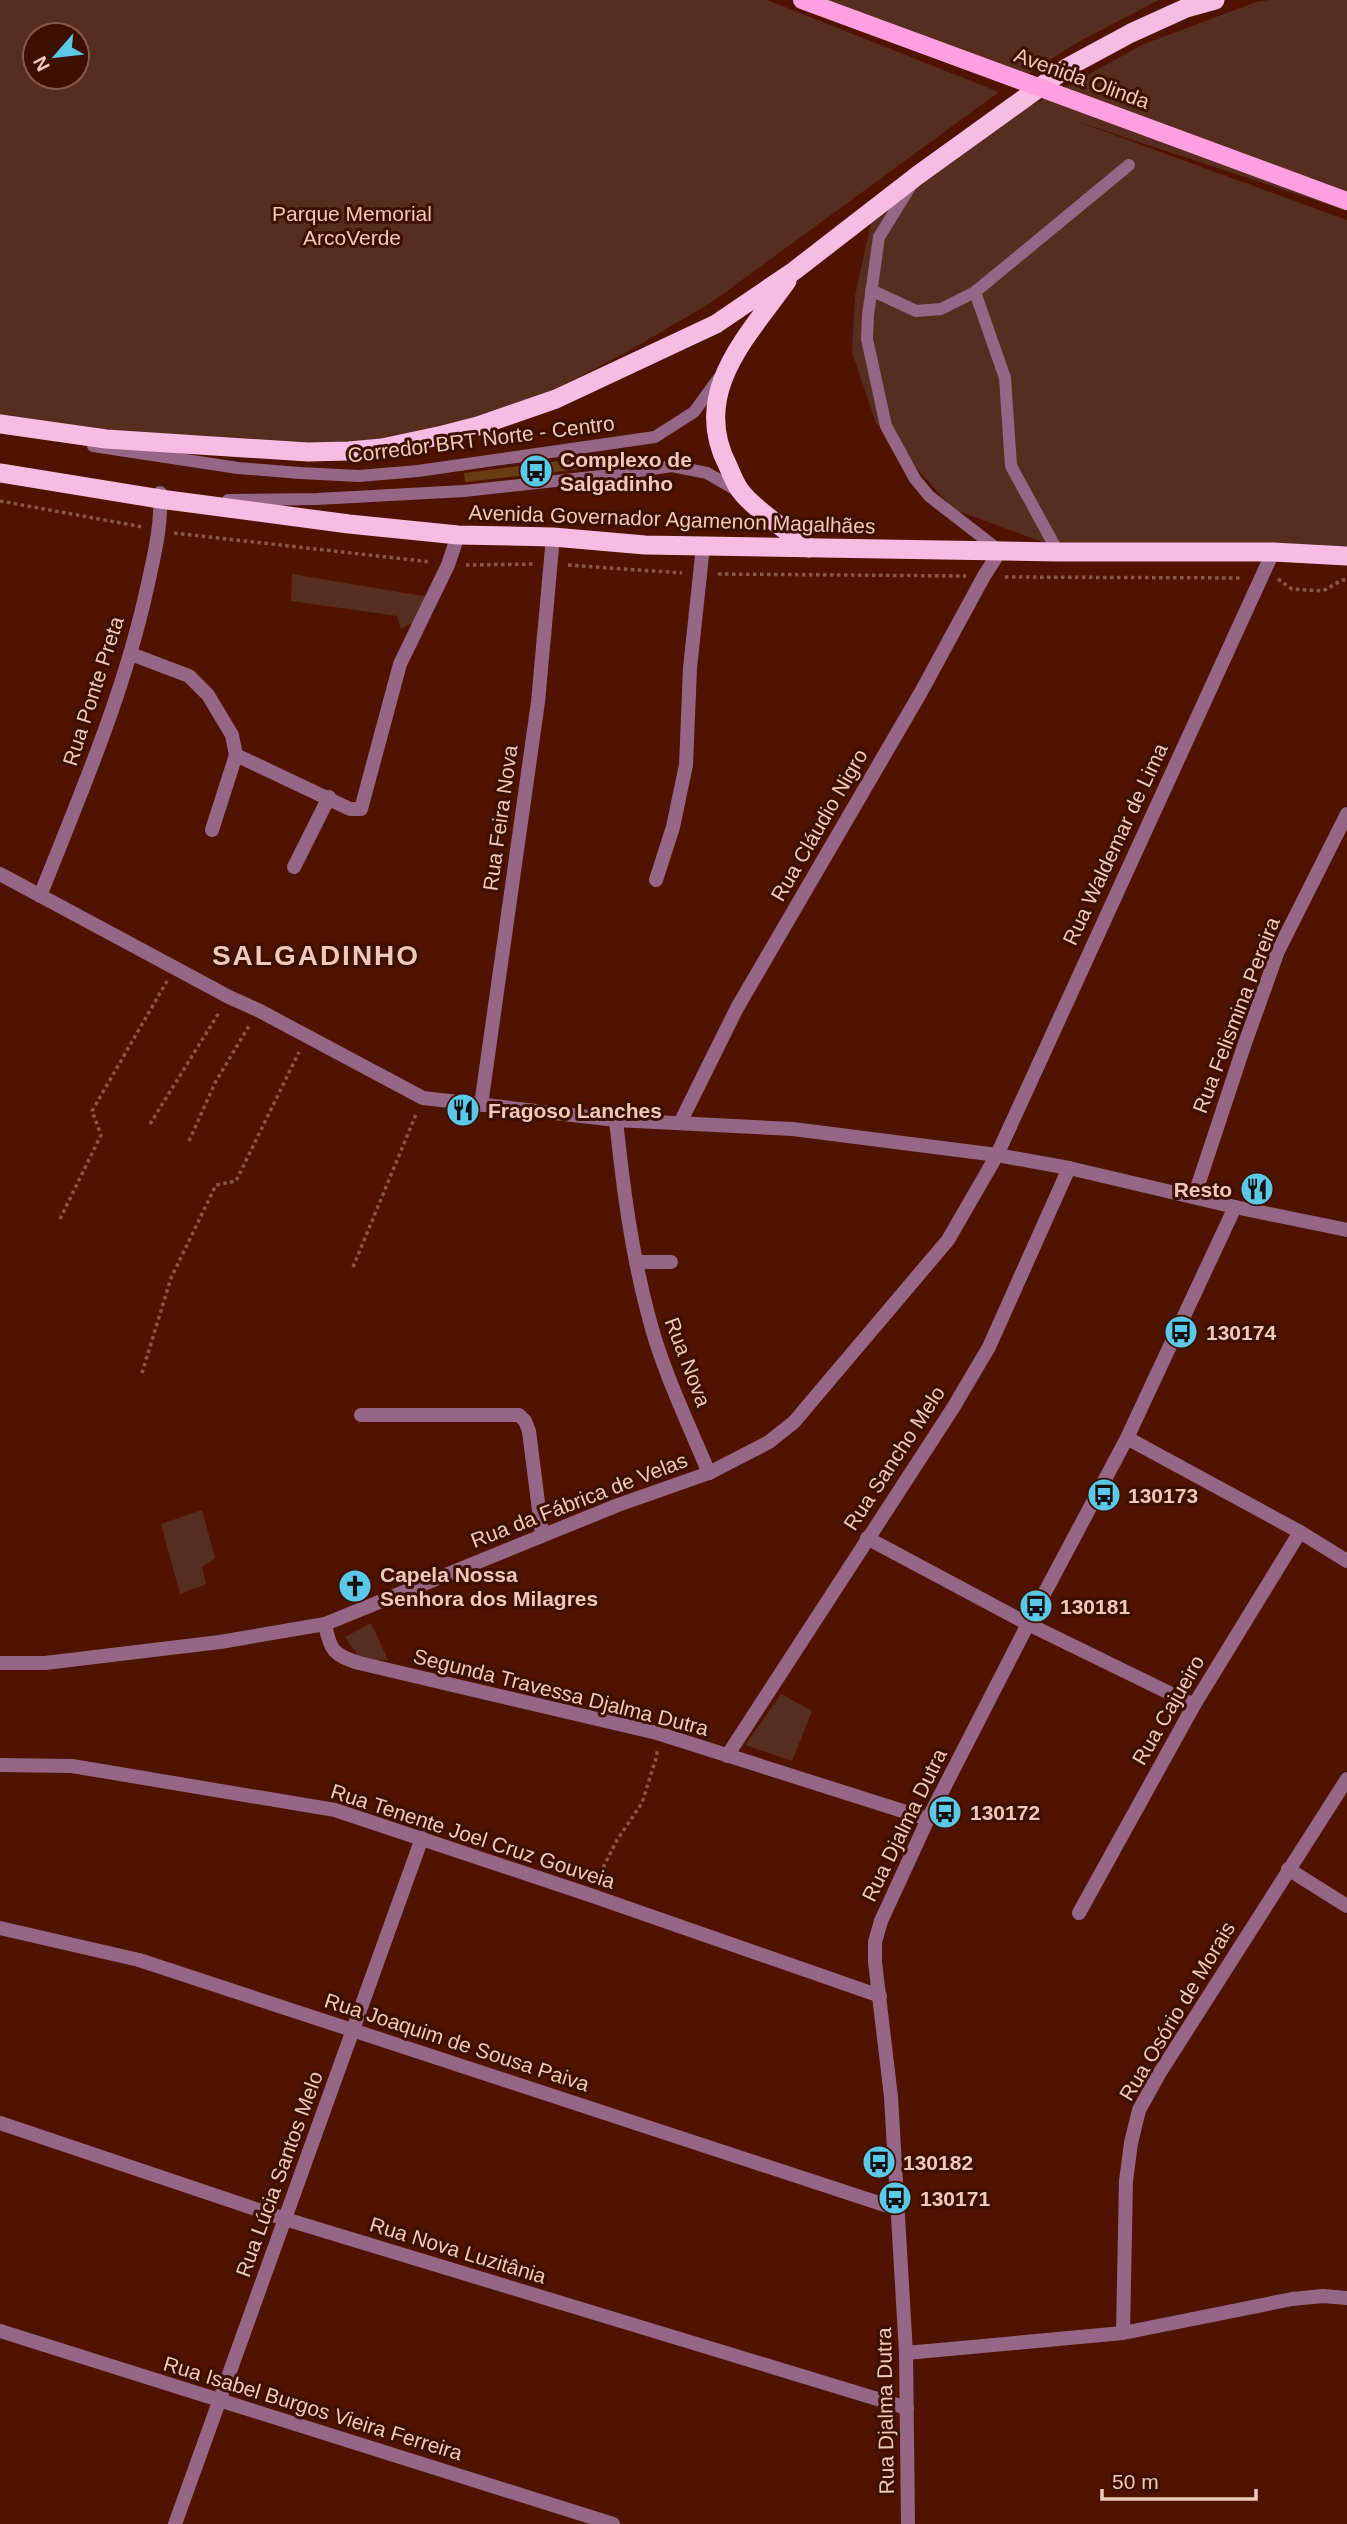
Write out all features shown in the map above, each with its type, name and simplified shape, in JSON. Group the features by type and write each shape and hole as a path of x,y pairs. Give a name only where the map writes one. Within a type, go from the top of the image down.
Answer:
{"highway":[{"path":"0,424 106,439 308,452 349,451 411,442 478,426 556,399 716,324 794,271 918,175 1068,67 1130,33 1186,8 1214,0"},
{"path":"794,271 728,364 715,400 714,418 725,460 742,494 809,548"},
{"name":"Avenida Governador Agamenon Magalhães","path":"0,474 349,524 458,535 553,537 645,545 1058,552 1273,552 1347,556"}],"main road":[{"name":"Avenida Olinda","path":"802,0 1347,201"}],"street":[{"name":"Rua Ponte Preta","path":"40,896 131,654 153,559 160,496"},
{"path":"236,755 350,808 359,810 364,807 400,664 448,565 458,535"},
{"name":"Rua Feira Nova","path":"481,1105 538,702 553,537"},
{"path":"656,880 673,827 686,765 690,668 703,546"},
{"name":"Rua Cláudio Nigro","path":"680,1124 737,1008 1000,551"},
{"name":"Rua Waldemar de Lima","path":"997,1154 1273,552"},
{"path":"131,654 189,676 220,711 232,735 236,755 212,830"},
{"path":"294,867 329,797"},
{"name":"Rua Felismina Pereira","path":"1194,1197 1278,951 1347,814"},
{"path":"0,874 423,1098 616,1120 793,1129 997,1154 1347,1230"},
{"name":"Rua Nova","path":"616,1120 624,1202 648,1317 709,1473"},
{"name":"Rua da Fábrica de Velas","path":"0,1663 58,1662 220,1642 325,1624 618,1504 709,1473 769,1442 794,1422 948,1240 997,1154"},
{"name":"Rua Sancho Melo","path":"727,1756 953,1408 989,1347 1069,1168"},
{"name":"Rua Djalma Dutra","path":"908,2524 906,2353 891,2097 875,1942 881,1921 928,1819 1128,1438 1235,1207"},
{"path":"636,1262 671,1262"},
{"path":"361,1415 519,1415 525,1421 528,1431 542,1534"},
{"path":"1128,1438 1300,1532 1347,1562"},
{"name":"Rua Cajueiro","path":"1079,1913 1194,1705 1300,1532"},
{"path":"867,1538 1028,1624 1194,1705"},
{"name":"Segunda Travessa Djalma Dutra","path":"325,1624 332,1650 341,1657 359,1663 657,1733 928,1819"},
{"name":"Rua Tenente Joel Cruz Gouveia","path":"0,1765 72,1766 335,1810 880,1996"},
{"name":"Rua Osório de Morais","path":"1123,2333 1126,2181 1139,2110 1159,2074 1347,1779"},
{"name":"Rua Lúcia Santos Melo","path":"175,2524 422,1838"},
{"path":"1288,1869 1347,1906"},
{"name":"Rua Joaquim de Sousa Paiva","path":"0,1928 139,1960 897,2209"},
{"name":"Rua Nova Luzitânia","path":"0,2123 285,2219 907,2409"},
{"path":"906,2353 1123,2333 1292,2299 1323,2296 1347,2298"},
{"name":"Rua Isabel Burgos Vieira Ferreira","path":"0,2331 614,2524"}],"lane":[{"path":"872,290 916,311 941,309 975,292 1129,165"},
{"path":"918,175 879,237 867,339 886,426 915,479 929,496 1000,551"},
{"path":"975,292 1005,378 1010,466 1058,552"},
{"name":"Corredor BRT Norte - Centro","path":"0,433 238,468 359,476 418,471 655,437 694,412 728,364"},
{"name":"Corredor BRT Norte - Centro","path":"0,465 160,496 205,499 317,499 464,491 672,466 707,473 742,494"}],"path":[{"path":"60,1219 100,1135 92,1111 175,967"},
{"path":"150,1124 229,997"},
{"path":"189,1142 215,1083 258,1010"},
{"path":"142,1373 171,1278 216,1185 236,1181 306,1037"},
{"path":"353,1267 423,1098"},
{"path":"590,1895 617,1840 642,1803 657,1755 657,1733"}],"green space":[{"name":"Parque Memorial ArcoVerde","path":"0,0 767,0 999,92 712,302 627,352 492,422 373,453 112,433 0,417"},
{"path":"809,0 1159,0 1080,41 1014,83"},
{"path":"1347,0 1347,211 1073,120 1347,220 1347,546 1053,546 953,509 876,423 852,352 855,296 871,223 896,181 1009,97 1033,105 1144,44 1256,2"},
{"path":"292,574 429,597 414,622 401,629 397,616 291,601"},
{"path":"202,1510 215,1558 202,1567 206,1584 180,1594 161,1524"},
{"path":"371,1623 388,1660 361,1660 345,1637"},
{"path":"781,1694 812,1711 792,1761 745,1745"}],"building":[{"path":"607,455 608,466 465,482 464,473"}],"place":[{"name":"Complexo de Salgadinho","path":"536,471"},
{"name":"Fragoso Lanches","path":"463,1110"},
{"name":"Resto","path":"1257,1189"},
{"name":"130174","path":"1181,1332"},
{"name":"130173","path":"1104,1495"},
{"name":"Capela Nossa Senhora dos Milagres","path":"355,1586"},
{"name":"130181","path":"1036,1606"},
{"name":"130172","path":"945,1812"},
{"name":"130182","path":"879,2162"},
{"name":"130171","path":"895,2198"}],"district":[{"name":"SALGADINHO","path":"316,955"}]}
